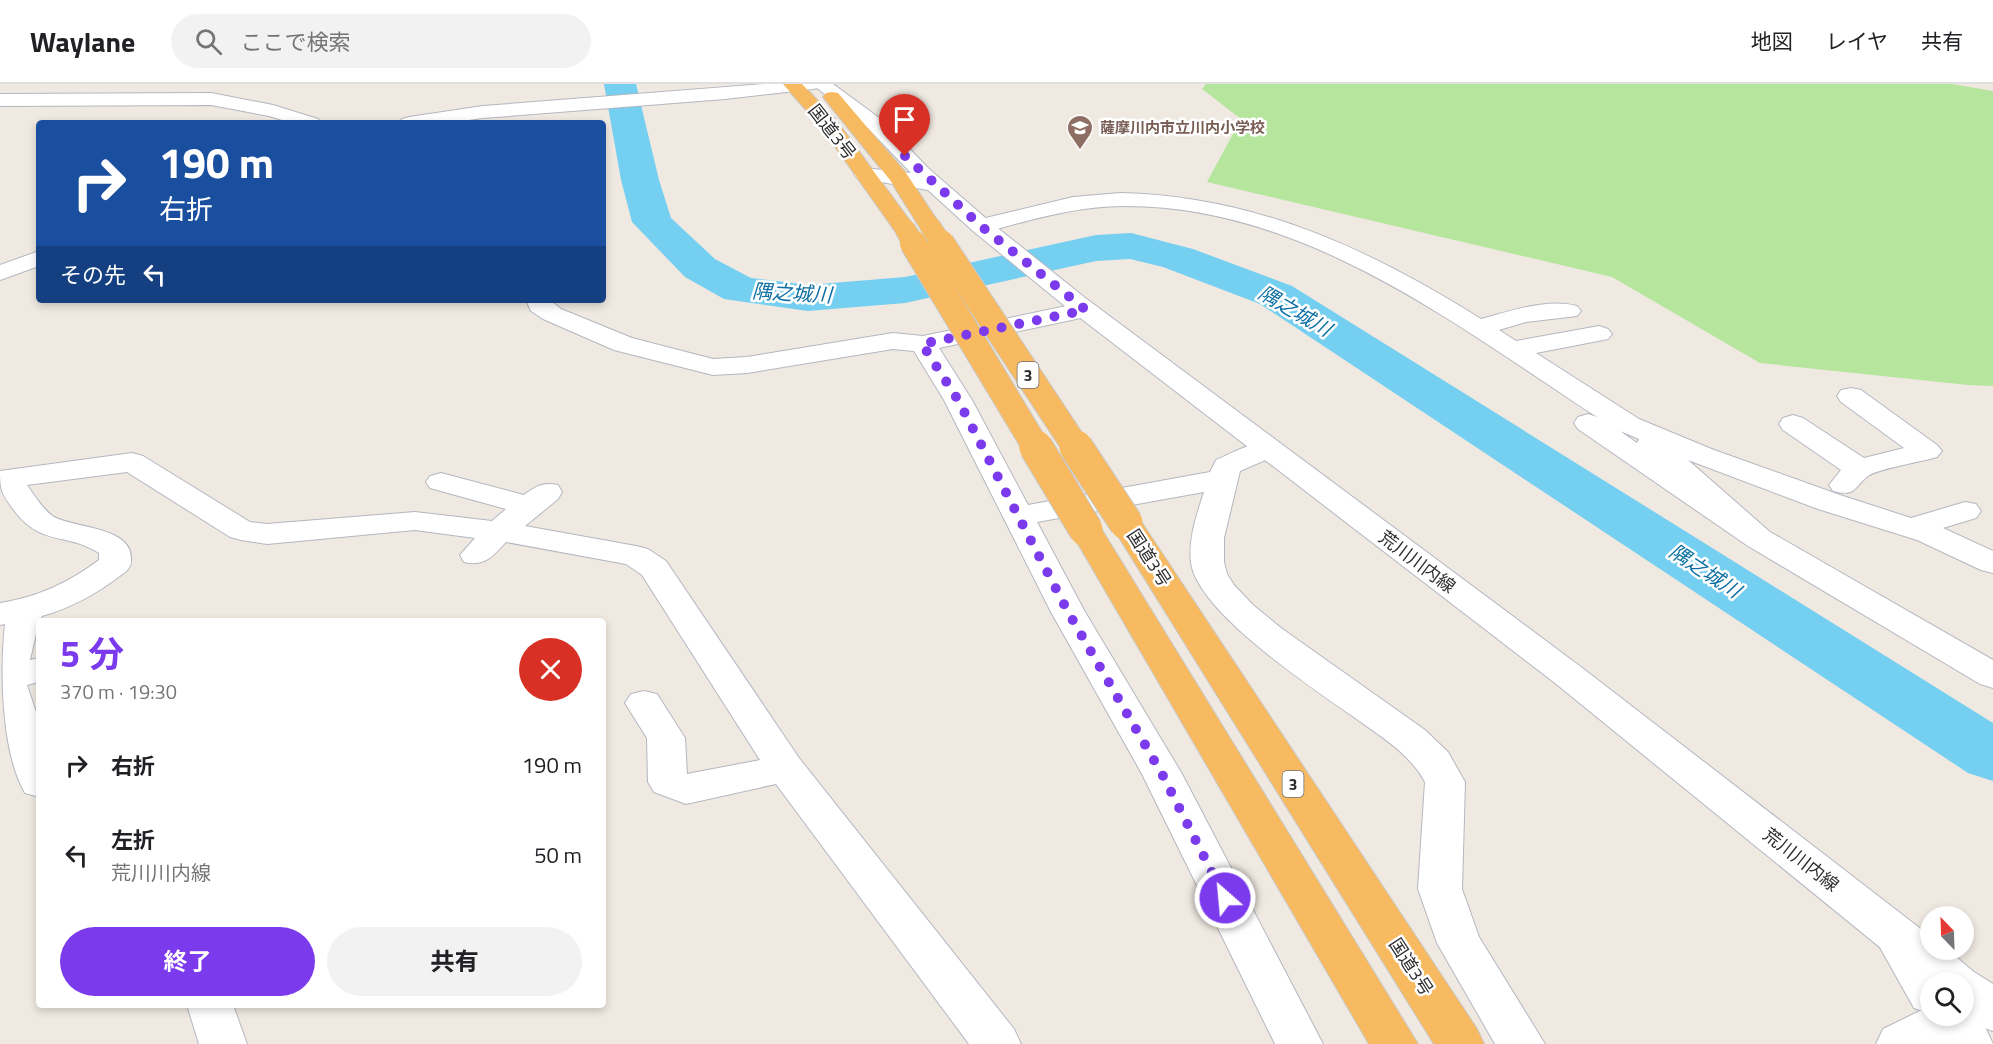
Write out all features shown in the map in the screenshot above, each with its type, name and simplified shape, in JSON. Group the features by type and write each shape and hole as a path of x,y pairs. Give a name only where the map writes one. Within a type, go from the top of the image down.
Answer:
{"highway":[{"name":"国道3号","path":"821,84 860,128 898,177 917,228 1086,530 1394,1044"},
{"name":"国道3号","path":"800,85 864,174 917,228 1126,523 1460,1044"}],"street":[{"name":"荒川川内線","path":"821,84 875,124 921,172 986,230 1081,306 1568,675 1894,934 1924,972"},
{"path":"425,120 441,117 522,114 800,85"},
{"path":"0,100 211,99 273,111 302,120"},
{"path":"864,174 898,177 939,186"},
{"path":"986,230 1034,212 1073,203 1122,199 1192,205 1258,219 1313,238 1420,291 1629,425 1759,539"},
{"path":"1034,212 1154,211 1188,215 1244,228 1290,246 1370,286 1477,348 1759,539 1993,676"},
{"path":"0,273 36,259"},
{"path":"539,303 552,314 623,344 713,367 747,365 893,341 922,344 1081,306"},
{"path":"1478,328 1525,315 1568,311"},
{"path":"1512,350 1599,334"},
{"path":"922,344 958,400 1068,612 1162,774 1299,1044"},
{"path":"1828,502 1859,468 1927,451 1851,396"},
{"path":"1792,424 1859,468"},
{"path":"1629,425 1828,502 1928,533 1993,563"},
{"path":"1267,449 1227,466 1207,544 1210,574 1223,594 1254,624 1411,739 1434,762 1445,782 1440,889 1459,943 1521,1044"},
{"path":"4,479 132,462 241,530 267,534 415,521 487,543 636,556 654,568 785,768 997,1044"},
{"path":"1702,488 1756,475"},
{"path":"4,479 40,522 103,540 115,549 115,564 65,598 13,612 14,681 36,771"},
{"path":"1018,516 1223,479"},
{"path":"441,482 538,499 487,543"},
{"path":"1911,528 1965,511"},
{"path":"644,702 666,738 668,783 686,790 785,768"},
{"path":"211,1008 223,1044"},
{"path":"1974,1009 1993,1011"},
{"path":"1900,1044 1925,1026"}],"green space":[{"path":"1206,84 1952,84 1993,91 1993,386 1760,363 1612,277 1207,182 1241,119 1202,89"}],"waterway":[{"name":"隅之城川","path":"620,84 640,180 652,222 700,268 740,290 808,298 905,290 1096,248 1131,246 1178,258 1276,295 1993,756"}],"place":[{"name":"薩摩川内市立川内小学校","path":"1080,151"}],"route":[{"path":"905,156 981,226 1086,310 922,344 958,400 1068,612 1162,774 1225,898"}]}
